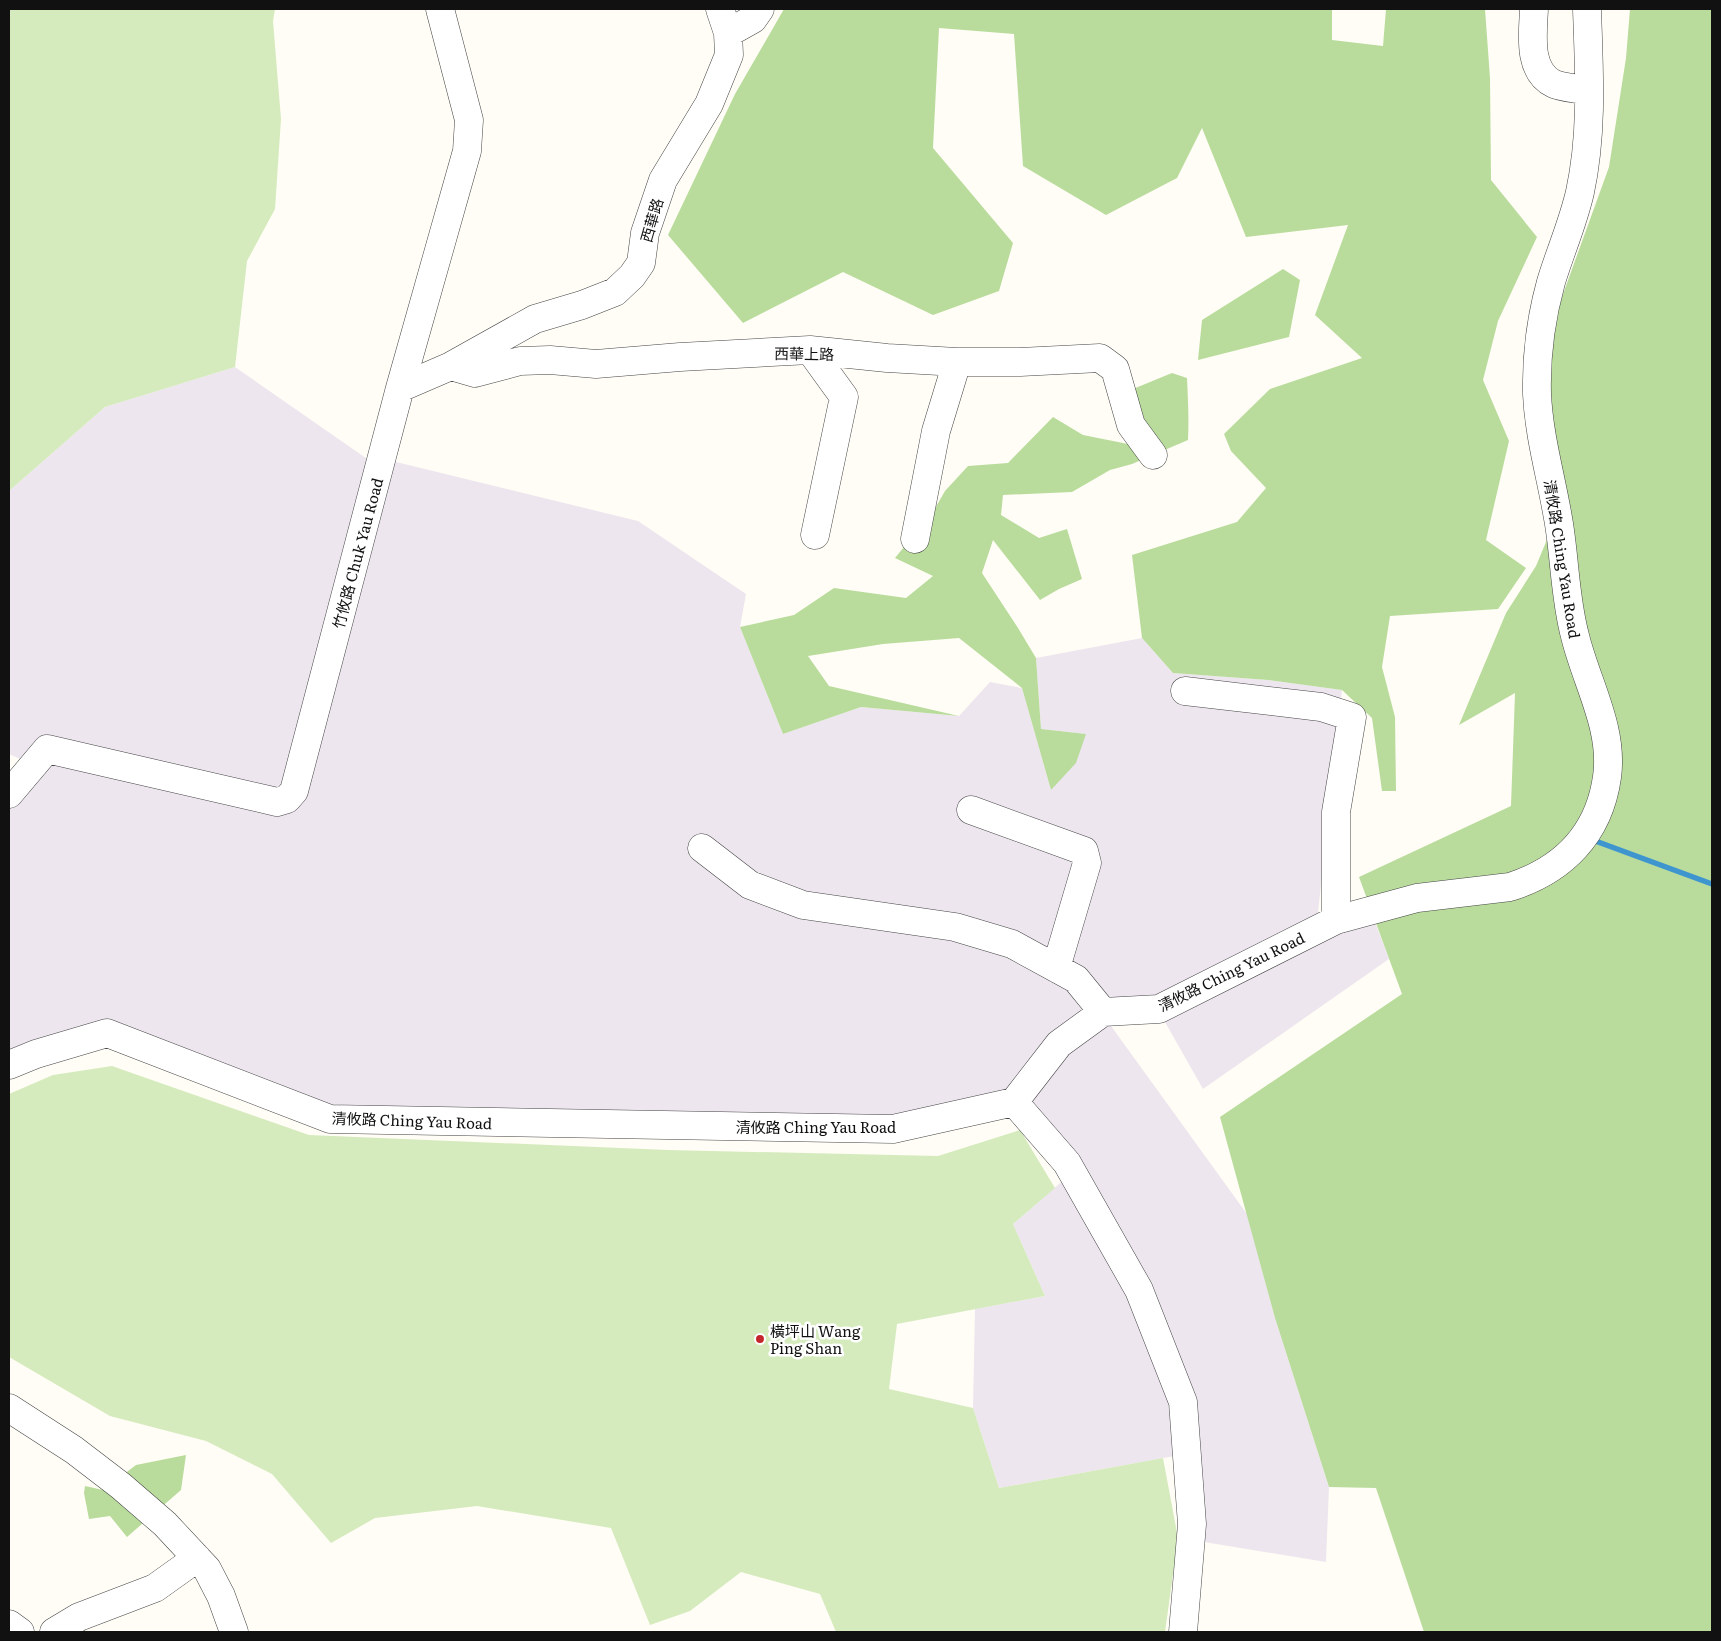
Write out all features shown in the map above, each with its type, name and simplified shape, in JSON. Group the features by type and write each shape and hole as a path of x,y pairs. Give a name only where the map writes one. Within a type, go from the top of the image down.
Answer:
{"street":[{"name":"竹攸路 Chuk Yau Road","path":"9,794 47,749 277,802 287,799 294,791 400,388 467,151 469,120 440,9"},
{"name":"西華路","path":"451,366 535,320 615,292 632,276 641,263 644,233 663,180 709,104 729,55 724,21 754,19 760,9"},
{"path":"1534,9 1534,50 1536,62 1546,78 1556,84 1589,90"},
{"name":"清攸路 Ching Yau Road","path":"1103,1012 1160,1008 1336,920 1417,898 1506,888 1537,877 1559,864 1591,827 1601,803 1607,776 1608,750 1603,724 1581,660 1570,616 1559,525 1540,427 1537,394 1539,352 1544,312 1552,280 1571,226 1584,170 1589,126 1587,9"},
{"path":"810,350 844,397 815,535"},
{"name":"西華上路","path":"451,366 475,373 520,360 550,360 596,364 680,357 810,350 887,358 957,362 1020,362 1100,358 1115,369 1131,425 1153,455"},
{"path":"915,539 936,431 957,362"},
{"path":"400,388 451,366"},
{"path":"1185,691 1322,707 1352,716 1336,812 1336,920"},
{"path":"971,810 1084,851 1087,863 1056,968"},
{"path":"702,848 750,885 803,905 955,927 1012,944 1076,979 1103,1012 1059,1044 1014,1102 1067,1163 1139,1290 1183,1402 1192,1524 1182,1632"},
{"name":"清攸路 Ching Yau Road","path":"9,1066 36,1054 107,1033 330,1120 894,1129 1014,1102"},
{"path":"9,1408 74,1450 121,1486 165,1524 207,1568 221,1596 234,1632"},
{"path":"54,1632 79,1617 155,1588 197,1558"},
{"path":"9,1624 20,1632"}],"shaded area":[{"path":"235,367 373,463 283,793 45,741 27,762 9,754 9,491 105,407"},
{"path":"388,460 638,521 746,594 740,627 783,734 861,707 959,716 990,682 1022,688 1051,790 1085,734 1041,729 1036,658 1142,638 1173,673 1268,680 1342,690 1317,922 1158,1002 1101,1006 1010,1096 893,1122 332,1112 108,1026 9,1058 9,804 49,756 278,810"},
{"path":"1373,917 1389,959 1203,1089 1161,1015"},
{"path":"1106,1019 1247,1214 1275,1318 1329,1487 1326,1562 1198,1541 1189,1400 1023,1102 1063,1049"},
{"path":"1067,1177 1132,1293 1176,1403 1180,1455 999,1488 973,1408 975,1309 1045,1296 1013,1224"}],"green space":[{"path":"9,9 275,9 273,21 281,119 275,209 247,261 235,367 105,407 9,491"},
{"path":"784,9 1332,9 1332,40 1383,46 1386,9 1485,9 1490,78 1491,180 1537,237 1498,321 1483,380 1509,441 1486,540 1526,568 1498,609 1390,616 1382,667 1395,717 1396,791 1382,791 1372,718 1342,690 1268,680 1173,673 1142,638 1132,555 1237,522 1266,488 1231,451 1224,434 1270,389 1362,358 1315,315 1348,225 1246,237 1202,128 1177,178 1106,215 1023,166 1014,34 939,28 933,148 1013,243 999,291 933,315 843,272 743,323 668,235 735,94"},
{"path":"1630,9 1712,9 1712,1632 1424,1632 1376,1488 1329,1487 1275,1318 1220,1117 1402,994 1359,877 1511,806 1515,693 1459,725 1506,613 1536,566 1563,501 1537,371 1609,167 1626,58"},
{"path":"1283,269 1300,280 1289,337 1198,360 1202,320"},
{"path":"1172,373 1187,378 1188,440 1132,464 1110,470 1072,492 1003,495 1001,515 1039,538 1067,529 1082,579 1040,600 993,540 982,573 1036,658 1041,729 1086,734 1076,763 1051,790 1022,688 959,638 883,644 808,656 829,686 959,716 861,707 783,734 740,627 794,615 834,588 906,598 933,576 895,558 934,510 945,491 968,466 1008,463 1053,417 1083,435 1128,444 1133,389"},
{"path":"112,1066 309,1135 668,1150 938,1156 1020,1130 1055,1188 1013,1224 1045,1296 897,1324 889,1389 973,1408 999,1488 1163,1458 1178,1538 1165,1632 836,1632 820,1594 741,1572 690,1611 650,1625 611,1528 477,1506 375,1518 331,1543 272,1474 206,1441 110,1416 9,1357 9,1094 53,1075"},
{"path":"186,1455 181,1490 127,1537 110,1516 89,1519 84,1493 85,1486 103,1490 136,1465"}],"waterway":[{"path":"1590,839 1712,884"}],"place":[{"name":"橫坪山 Wang Ping Shan","path":"760,1339"}]}
